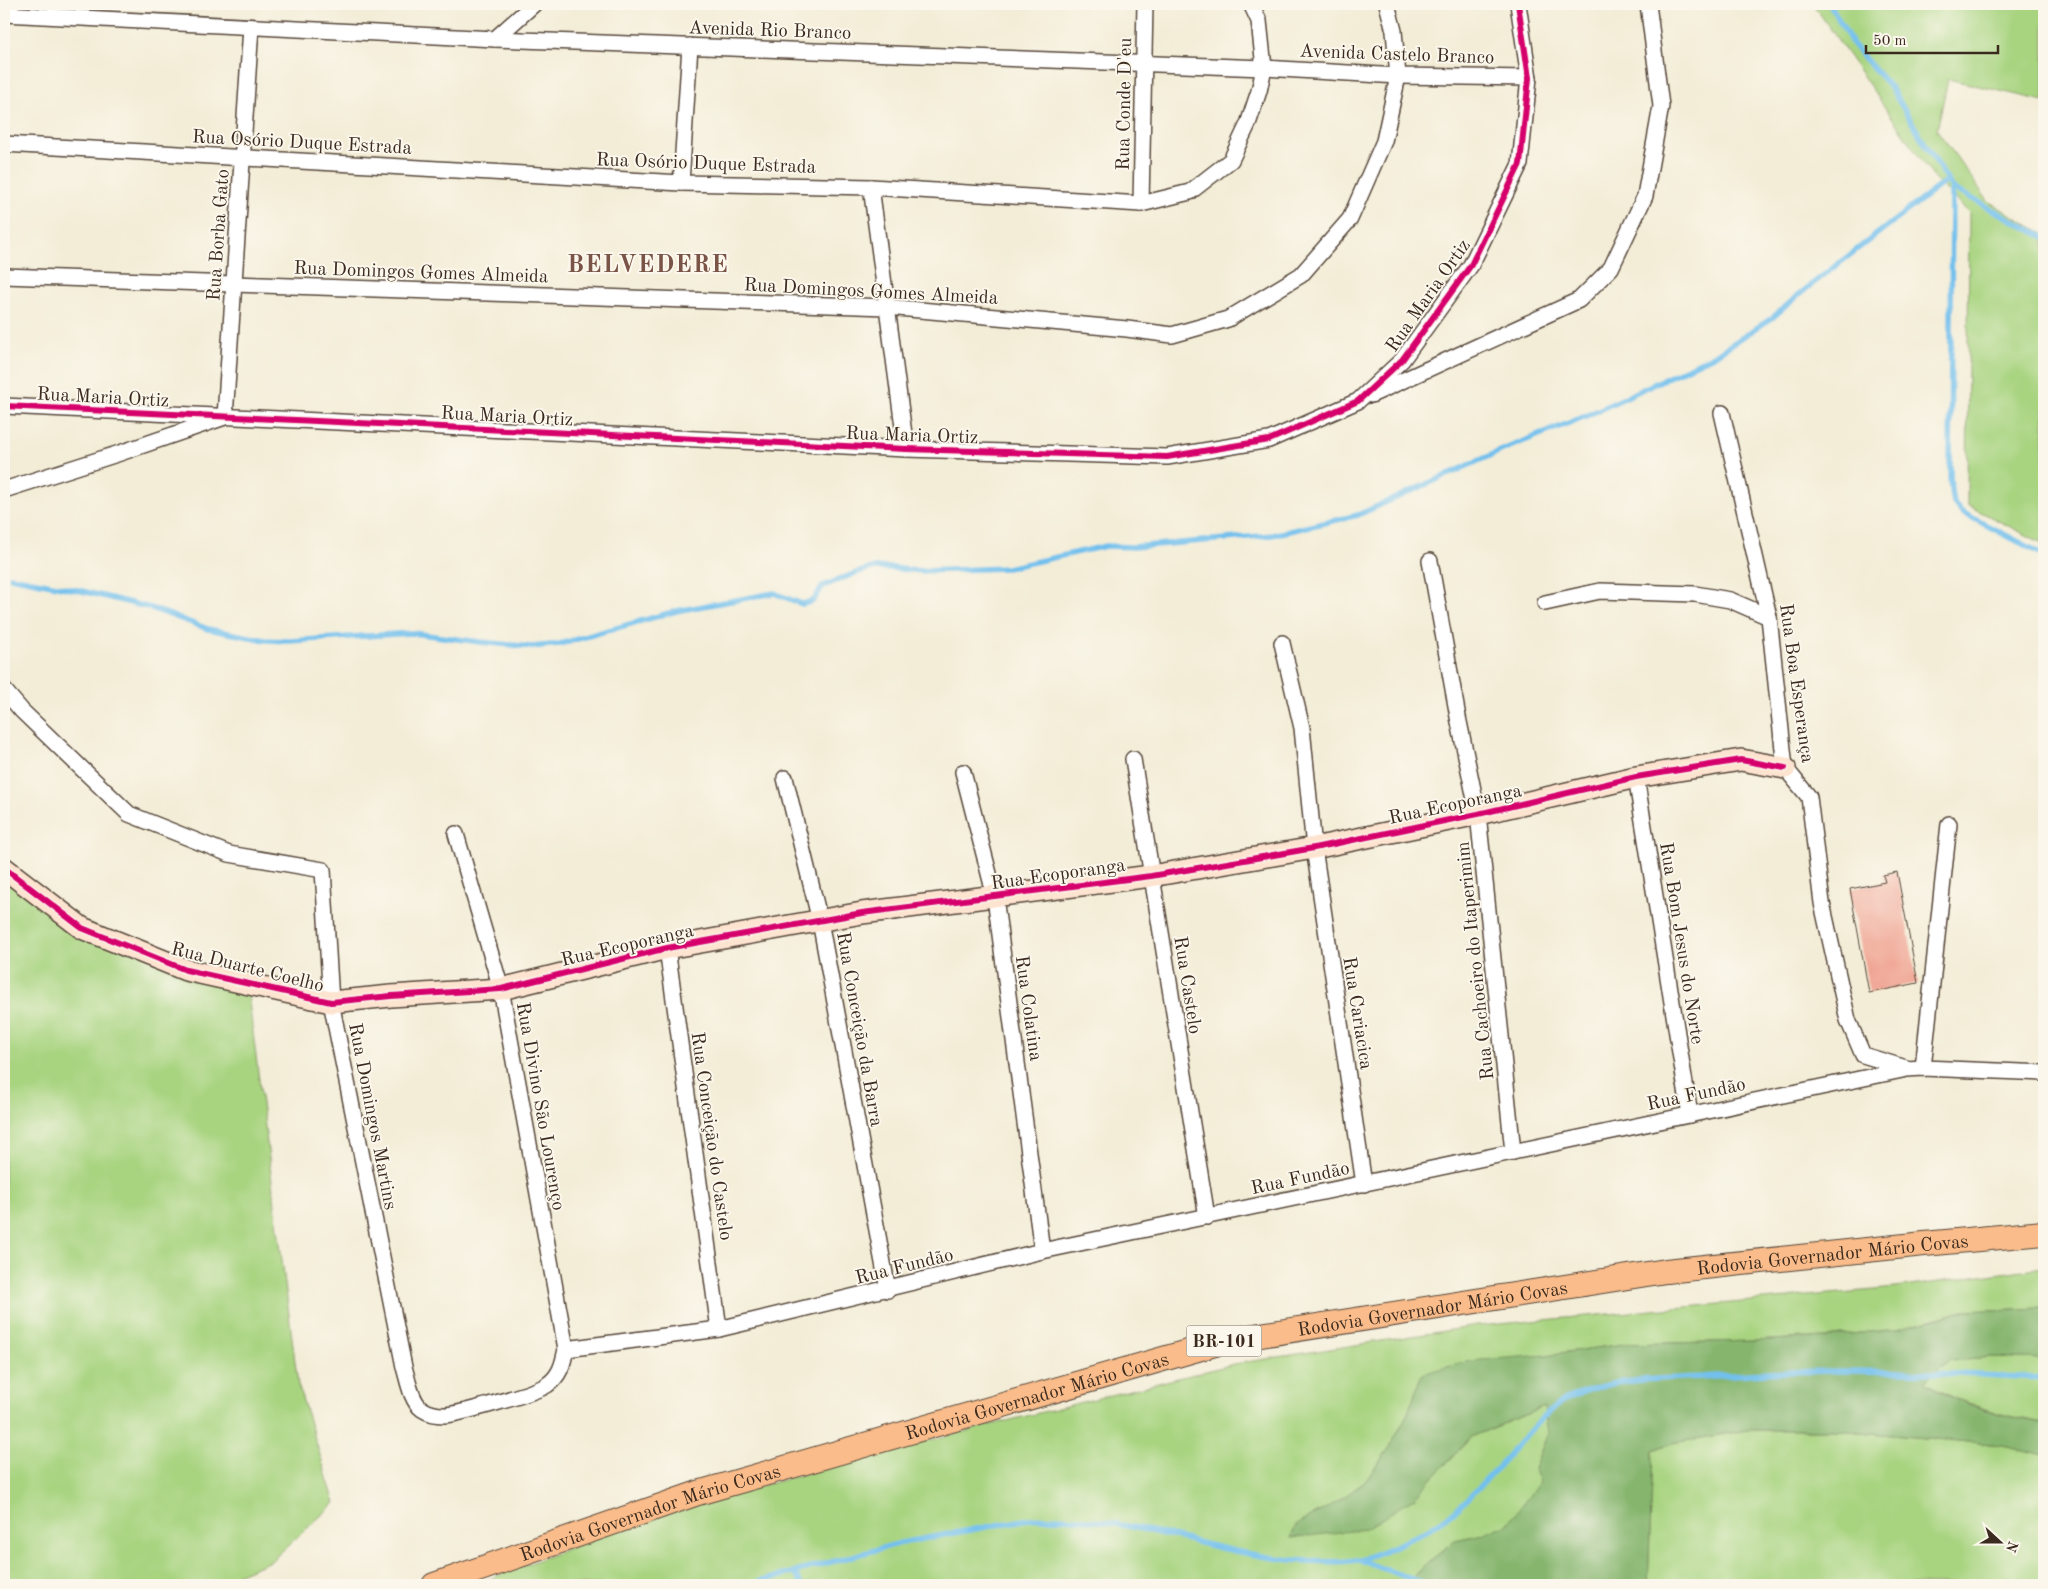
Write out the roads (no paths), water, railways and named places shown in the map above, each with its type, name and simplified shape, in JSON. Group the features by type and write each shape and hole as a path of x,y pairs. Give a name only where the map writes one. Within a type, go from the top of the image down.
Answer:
{"main road":[{"name":"Rodovia Governador Mário Covas","path":"434,1585 698,1493 1228,1340 1666,1271 2044,1233"}],"street":[{"path":"495,39 534,4"},
{"name":"Rua Conde D'eu","path":"1141,204 1145,4"},
{"name":"Rua Osório Duque Estrada","path":"4,144 681,183 871,187 1141,204 1190,192 1231,160 1248,124 1259,91 1264,68 1259,21 1251,4"},
{"name":"Rua Domingos Gomes Almeida","path":"4,276 887,307 1127,329 1172,336 1228,319 1301,275 1350,219 1384,141 1398,76 1394,31 1387,4"},
{"name":"Rua Maria Ortiz","path":"4,406 906,449 1167,457 1269,440 1358,401 1402,360 1471,265 1520,164 1529,78 1518,4"},
{"path":"1358,401 1579,300 1611,268 1645,196 1660,106 1648,4"},
{"name":"Avenida Rio Branco","path":"4,14 495,39 1264,68"},
{"name":"Rua Borba Gato","path":"225,417 251,27"},
{"path":"681,183 690,46"},
{"name":"Avenida Castelo Branco","path":"1264,68 1398,76 1529,78"},
{"path":"871,187 906,449"},
{"name":"Rua Boa Esperança","path":"1722,413 1770,617 1785,768 1809,797 1822,903 1848,1020 1863,1055 1907,1069"},
{"path":"4,490 225,417"},
{"name":"Rua Cachoeiro do Itaperimim","path":"1430,561 1458,717 1478,814 1513,1152"},
{"path":"1545,604 1600,591 1695,594 1730,600 1770,617"},
{"name":"Rua Cariacica","path":"1282,643 1302,728 1314,848 1364,1184"},
{"name":"Rua Domingos Martins","path":"4,690 22,711 129,814 229,854 324,870 331,1002 404,1368 415,1402 422,1410 430,1413 444,1415 462,1413 545,1387 561,1370 565,1354"},
{"name":"Rua Castelo","path":"1133,759 1207,1217"},
{"name":"Rua Ecoporanga","path":"331,1002 501,989 667,948 862,913 1151,876 1314,848 1478,814 1636,777 1740,760 1785,768"},
{"name":"Rua Colatina","path":"963,772 995,897 1042,1252"},
{"name":"Rua Bom Jesus do Norte","path":"1636,777 1690,1115"},
{"name":"Rua Conceição da Barra","path":"785,778 820,921 888,1290"},
{"path":"1923,1068 1949,824"},
{"name":"Rua Divino São Lourenço","path":"456,834 501,989 565,1354"},
{"name":"Rua Duarte Coelho","path":"4,868 82,928 186,970 331,1002"},
{"name":"Rua Conceição do Castelo","path":"667,948 719,1329"},
{"name":"Rua Fundão","path":"565,1354 719,1329 1042,1252 1907,1069 2044,1073"}],"waterway":[{"path":"1830,4 1853,45 1891,88 1952,188 2044,237"},
{"path":"11,577 82,591 151,608 208,629 265,640 289,641 412,633 532,647 560,644 676,611 774,593 802,604 813,601 823,586 872,568 922,571 1007,568 1106,546 1133,547 1272,535 1358,515 1507,448 1586,416 1715,355 1772,318 1807,288 1947,180"},
{"path":"1952,188 1950,475 1953,501 1963,513 2044,555"},
{"path":"747,1585 901,1543 1029,1519 1064,1518 1099,1521 1272,1558 1344,1562 1382,1552 1432,1527 1474,1493 1546,1415 1561,1403 1584,1391 1617,1383 1651,1379 1821,1371 1917,1372 2044,1378"},
{"path":"1359,1560 1429,1585"},
{"path":"795,1571 801,1585"}],"district":[{"name":"BELVEDERE","path":"648,264"}]}
